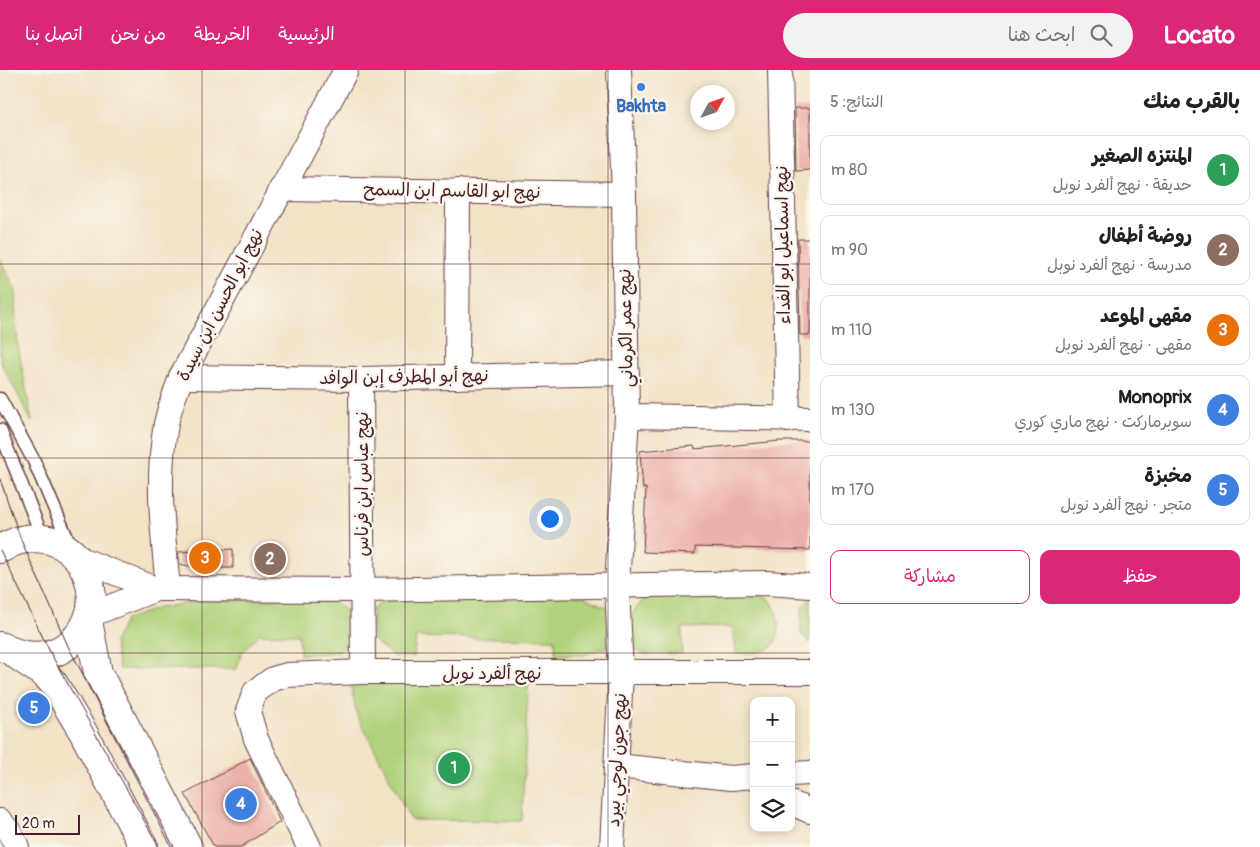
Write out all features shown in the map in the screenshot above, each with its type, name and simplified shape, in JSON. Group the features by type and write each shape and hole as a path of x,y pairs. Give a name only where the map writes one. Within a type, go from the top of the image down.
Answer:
{"street":[{"name":"نهج ابو الحسن ابن سيدة","path":"162,588 160,499 162,461 166,423 181,377 346,70"},
{"name":"نهج عمر الكرماني","path":"617,586 628,416 624,194 619,70"},
{"name":"نهج اسماعيل ابو الفداء","path":"780,70 799,420"},
{"name":"نهج ابو القاسم ابن السمح","path":"281,188 624,194"},
{"path":"457,377 458,191"},
{"name":"نهج أبو المطرف إبن الوافد","path":"181,377 361,379 627,373"},
{"name":"نهج عباس ابن فرناس","path":"361,379 362,590"},
{"path":"628,416 799,420"},
{"path":"0,549 21,540 43,539 60,544 76,556 162,588 362,590 766,583 810,586"},
{"path":"7,649 32,657 51,654 68,646 80,635 89,618 93,595 88,576 76,556"},
{"path":"617,586 621,673"},
{"path":"89,618 162,588"},
{"path":"362,590 363,672"},
{"path":"89,618 98,673 188,847"},
{"path":"7,649 46,676 54,684 83,732 144,847"},
{"name":"نهج ألفرد نوبل","path":"309,847 256,739 248,711 255,692 273,679 287,674 363,672 810,672"},
{"name":"نهج جون لوجي بيرد","path":"612,847 618,766 621,673"},
{"path":"618,766 742,777"},
{"path":"795,774 810,773"},
{"path":"795,805 810,811"},
{"path":"0,821 10,833 17,847"}],"lane":[{"path":"0,399 34,461 76,556"},
{"path":"0,430 43,539"}],"green space":[{"path":"0,259 16,291 15,306 18,345 32,422 0,361"},
{"path":"653,594 756,594 762,596 770,600 776,610 777,638 771,647 763,651 736,653 733,627 682,628 682,653 645,654 636,651 630,634 631,618 639,604"},
{"path":"582,596 610,609 607,647 583,655 556,655 555,639 416,637 414,657 393,656 373,640 372,610 387,597"},
{"path":"328,597 351,615 352,642 338,652 300,655 299,635 259,634 241,654 237,669 119,669 114,642 126,619 159,608 198,601"},
{"path":"810,599 810,643 801,634 802,607"},
{"path":"350,682 528,685 522,821 411,820 357,715"}],"building":[{"path":"795,108 810,108 810,170 796,171"},
{"path":"798,239 810,239 810,335 800,335"},
{"path":"780,441 810,441 810,550 695,547 695,554 643,552 646,488 643,489 640,451 694,446 695,449"},
{"path":"233,549 233,568 197,568 180,564 178,552"},
{"path":"250,758 280,822 241,847 214,847 185,794"}],"tram line":[{"path":"0,479 21,540 68,646 174,847"},
{"path":"0,550 51,654 159,847"}],"place":[{"name":"Bakhta","path":"641,87"},
{"name":"مقهى الموعد","path":"205,558"},
{"name":"روضة أطفال","path":"270,559"},
{"name":"مخبزة","path":"34,708"},
{"name":"المنتزه الصغير","path":"454,768"},
{"name":"Monoprix","path":"241,804"}]}
